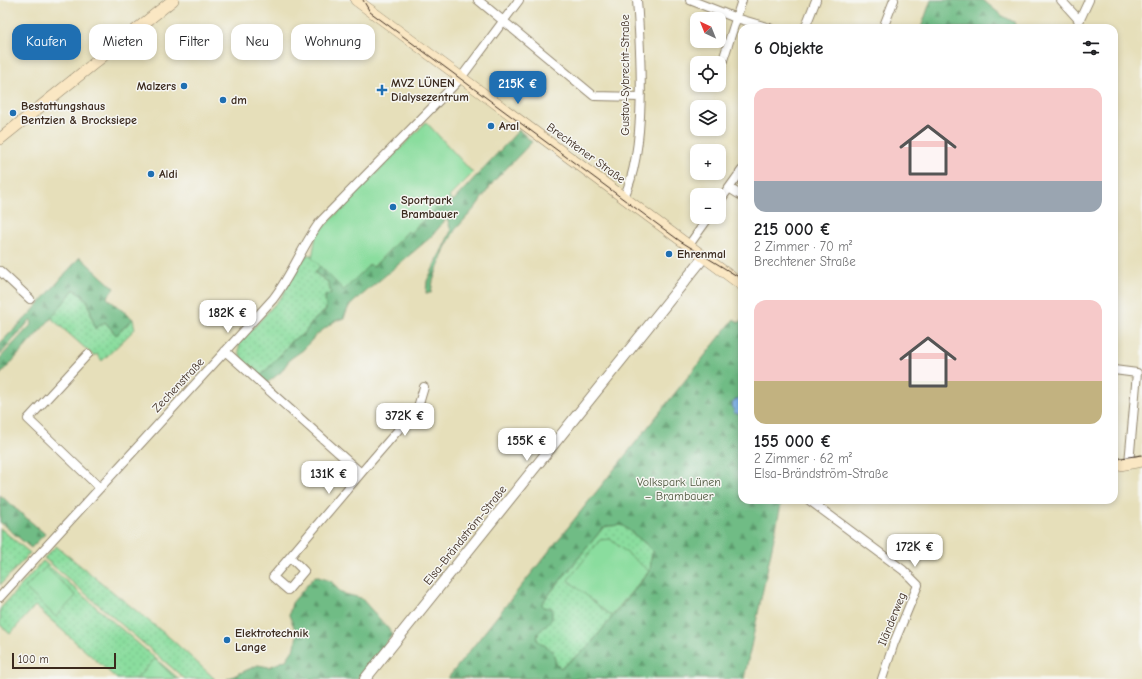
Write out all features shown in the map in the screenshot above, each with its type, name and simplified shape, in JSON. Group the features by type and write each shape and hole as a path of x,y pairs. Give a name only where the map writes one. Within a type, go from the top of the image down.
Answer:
{"main road":[{"path":"0,139 173,0"},
{"name":"Brechtener Straße","path":"356,0 738,282"},
{"path":"1118,465 1142,461"}],"street":[{"path":"478,0 594,96 640,97"},
{"name":"Zechenstraße","path":"0,597 282,287 320,222 461,78 519,0"},
{"name":"Gustav-Sybrecht-Straße","path":"624,197 630,182 639,128 640,39 637,0"},
{"path":"690,0 736,18 756,24"},
{"path":"724,56 742,0"},
{"path":"806,24 816,0"},
{"path":"885,24 894,0"},
{"path":"1061,0 1079,20"},
{"path":"1078,24 1089,0"},
{"path":"726,193 738,176"},
{"path":"730,188 738,193"},
{"path":"689,245 704,224"},
{"name":"Elsa-Brändström-Straße","path":"365,679 704,257"},
{"path":"0,271 30,299"},
{"path":"225,351 361,473"},
{"path":"88,354 28,419 100,488"},
{"path":"1118,371 1137,373 1129,464"},
{"path":"290,557 418,407 424,388"},
{"name":"Iländerweg","path":"814,504 903,570 918,585 894,643 882,679"}],"green space":[{"path":"931,0 983,0 1015,24 922,24"},
{"name":"Sportpark Brambauer","path":"426,122 473,173 449,197 451,200 440,211 436,208 410,233 408,231 373,267 370,264 344,290 312,258 316,235"},
{"path":"519,130 532,142 494,181 475,208 455,230 445,248 433,281 431,293 426,293 427,281 451,231 447,218 431,237 349,306 344,318 335,321 316,335 303,350 290,359 281,372 267,383 260,377 284,351 291,341 304,334 313,321 326,310 325,296 331,293 328,282 315,273 320,266 344,290 370,264 373,267 408,231 411,233 436,207 440,211 451,200 453,201"},
{"path":"306,255 312,255 312,258 320,266 315,273 328,282 331,293 325,296 326,310 313,321 304,334 291,341 284,351 260,377 241,358 239,348 240,343 282,296"},
{"path":"80,257 114,288 107,298 133,319 116,335 105,322 95,329 88,301 74,289 55,314 0,375 0,358 32,324 31,319 0,355 0,343 30,314"},
{"path":"74,289 88,301 93,321 105,322 116,335 133,319 135,329 102,361 96,354 94,356 51,318"},
{"name":"Volkspark Lünen – Brambauer","path":"734,319 738,322 738,504 781,504 744,679 448,678","holes":["622,525 646,544 652,551 650,571 587,648 561,668 556,664 553,651 537,640 538,633 552,619 552,608 543,607 542,603 602,529 608,526"]},
{"path":"0,495 45,534 31,548 0,522"},
{"path":"622,525 646,544 652,551 650,571 587,648 561,668 556,664 552,651 537,641 542,603 602,529 608,526"},
{"path":"0,528 30,553 0,585"},
{"path":"610,539 649,571 611,616 568,580 600,540"},
{"path":"56,546 170,638 215,679 185,679 44,558"},
{"path":"43,561 179,679 117,679 35,606 10,634 0,625 0,609"},
{"path":"46,567 76,596 56,617 25,588"},
{"path":"315,576 331,581 341,593 361,598 393,634 357,679 227,679 258,665 269,667 286,660 295,647 297,634 289,615 292,603"},
{"path":"155,659 176,679 136,679"}],"water":[{"path":"738,399 738,414 734,413 732,404"}],"tram line":[{"path":"363,0 370,12 680,241 738,277"},
{"path":"1118,458 1142,455"}],"place":[{"name":"Malzers","path":"184,86"},
{"name":"MVZ LÜNEN Dialysezentrum","path":"382,90"},
{"name":"dm","path":"223,100"},
{"name":"Bestattungshaus Bentzien & Brocksiepe","path":"13,113"},
{"name":"Aral","path":"491,126"},
{"name":"Aldi","path":"151,174"},
{"name":"Sportpark Brambauer","path":"393,207"},
{"name":"Ehrenmal","path":"669,254"},
{"name":"Elektrotechnik Lange","path":"227,640"}]}
